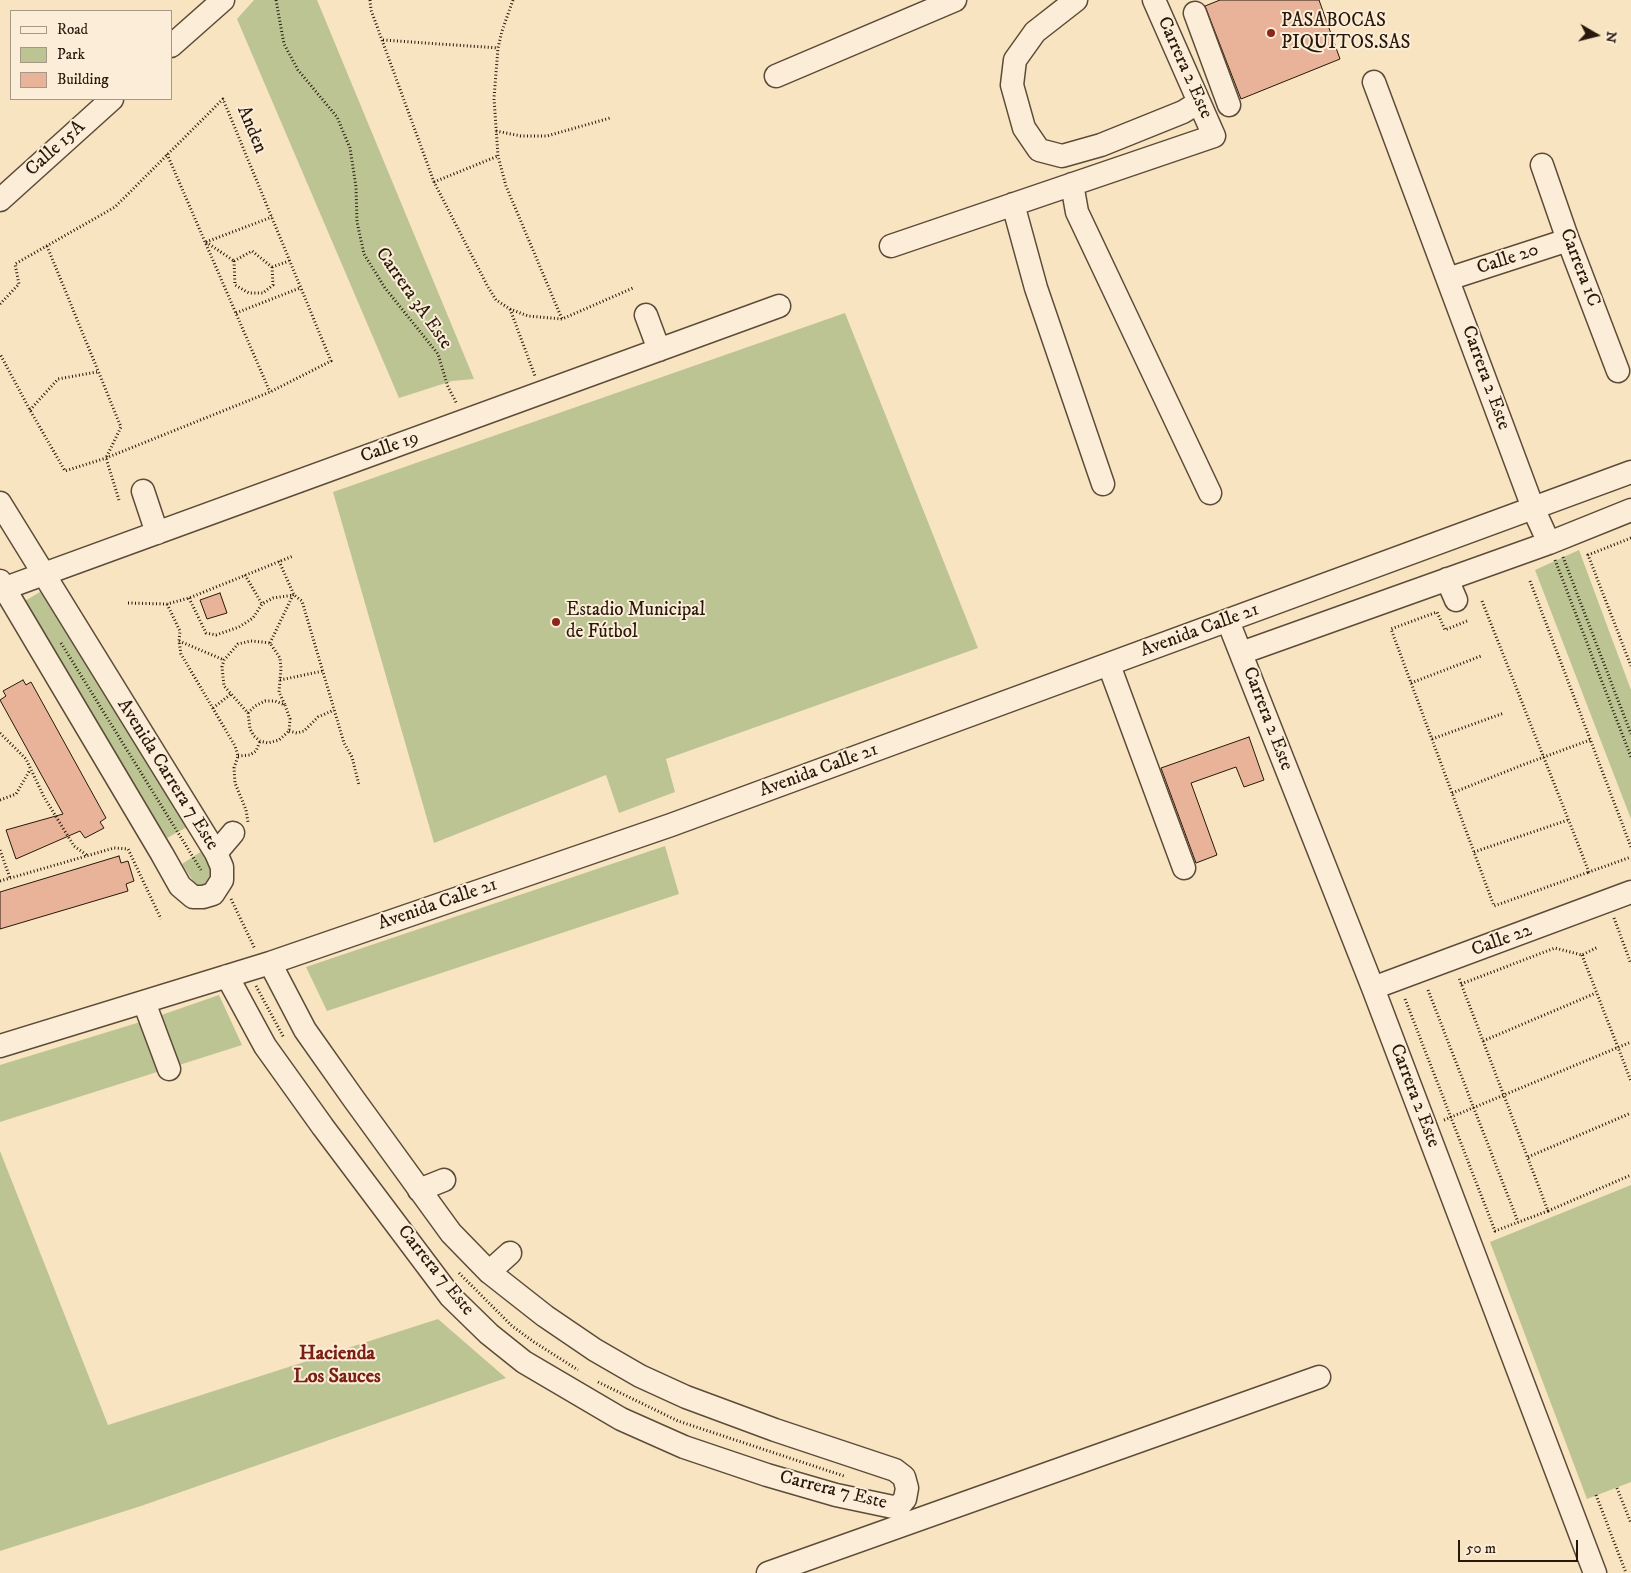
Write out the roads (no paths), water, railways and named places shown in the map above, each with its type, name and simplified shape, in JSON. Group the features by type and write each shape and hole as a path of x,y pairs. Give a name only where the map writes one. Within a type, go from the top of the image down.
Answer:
{"street":[{"path":"172,45 223,0"},
{"path":"776,76 956,0"},
{"path":"1076,0 1035,32 1015,60 1012,85 1024,128 1040,150 1062,156 1101,145 1183,112 1199,102"},
{"name":"Carrera 2 Este","path":"1072,184 1214,136 1154,0"},
{"path":"1195,13 1229,105"},
{"path":"1182,64 1210,52"},
{"name":"Carrera 2 Este","path":"1374,82 1534,508 1552,541"},
{"name":"Calle 15A","path":"0,200 111,100"},
{"name":"Carrera 1C","path":"1542,165 1568,240 1618,371"},
{"path":"891,246 1072,184 1078,212 1210,493"},
{"path":"1013,204 1036,288 1103,484"},
{"name":"Calle 20","path":"1448,279 1568,240"},
{"name":"Calle 19","path":"1,586 43,574 157,533 779,306"},
{"path":"646,315 659,350"},
{"name":"Avenida Calle 21","path":"0,1046 266,964 671,825 1631,472"},
{"path":"143,491 157,533"},
{"name":"Avenida Carrera 7 Este","path":"0,503 216,853 222,867 222,880 213,894 193,897 180,886 1,586"},
{"name":"Avenida Calle 21","path":"1241,653 1552,541 1631,510"},
{"path":"1447,579 1456,600"},
{"name":"Carrera 2 Este","path":"1228,621 1372,988 1595,1573"},
{"path":"1109,665 1184,868"},
{"path":"216,853 240,828"},
{"name":"Calle 22","path":"1372,988 1590,928 1631,892"},
{"name":"Carrera 7 Este","path":"227,976 265,1046 323,1127 450,1296 489,1334 524,1362 621,1419 684,1447 767,1475 836,1494 892,1507 900,1505 906,1499 907,1488 904,1477 895,1470 775,1430 686,1397 640,1376 588,1345 546,1316 489,1272 451,1233 419,1190 306,1030 266,964"},
{"path":"144,1002 169,1069"},
{"path":"419,1190 444,1180"},
{"path":"489,1272 510,1253"},
{"path":"768,1573 1319,1377"}],"place":[{"name":"PASABOCAS PIQUITOS.SAS","path":"1271,33"},
{"name":"Estadio Municipal de Fútbol","path":"556,622"}],"district":[{"name":"Hacienda Los Sauces","path":"337,1366"}]}
